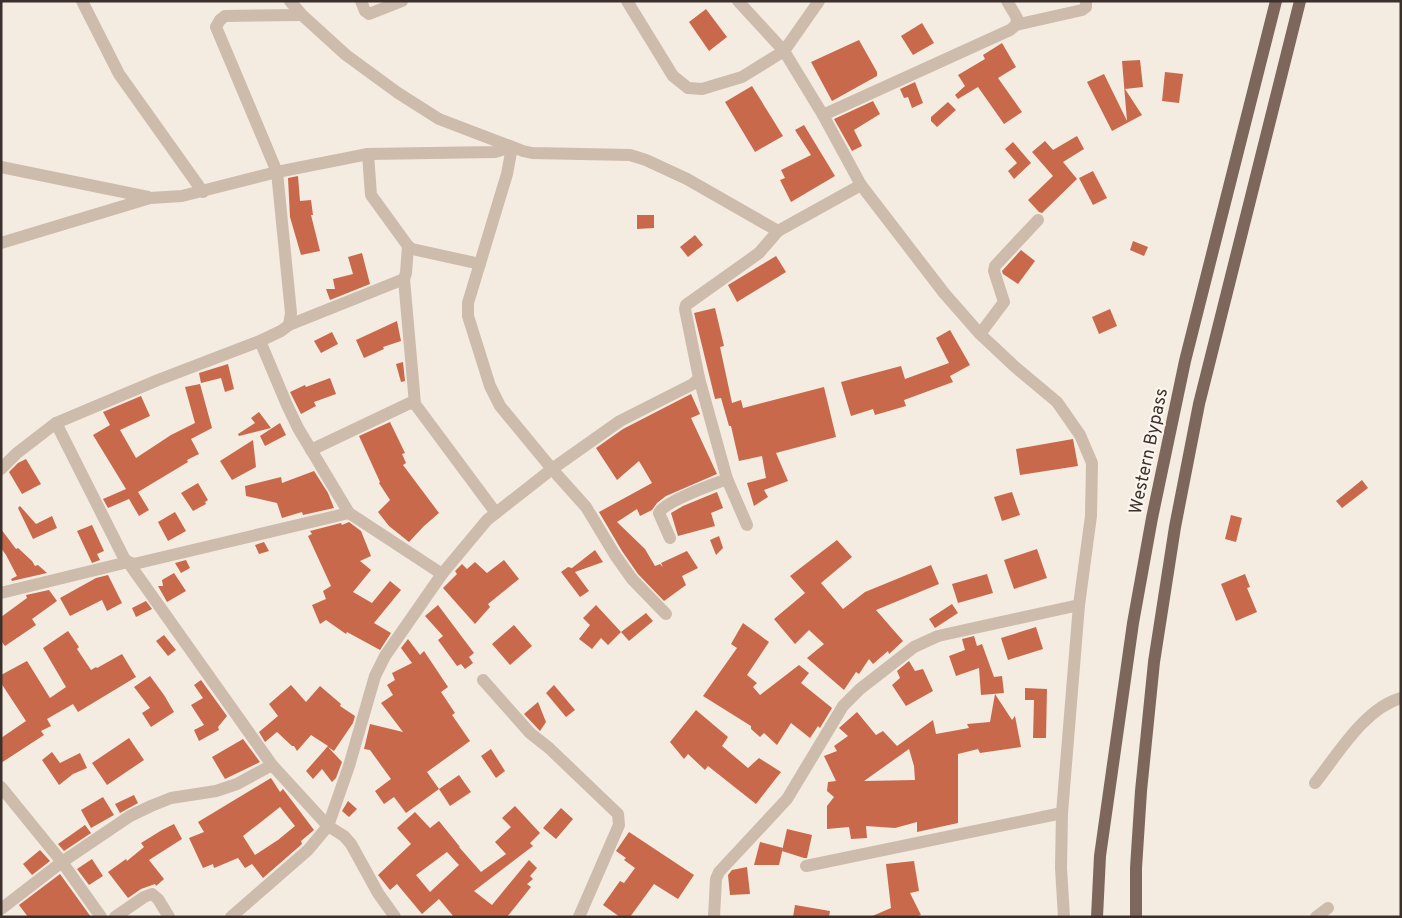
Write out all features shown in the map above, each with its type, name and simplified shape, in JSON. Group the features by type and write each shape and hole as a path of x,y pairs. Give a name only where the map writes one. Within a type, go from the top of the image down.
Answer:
{"main road":[{"name":"Western Bypass","path":"1098,917 1100,856 1133,624 1152,518 1185,361 1276,1"},
{"path":"1136,917 1136,868 1141,791 1154,662 1175,527 1208,366 1300,1"}],"street":[{"path":"82,1 119,74 203,192"},
{"path":"362,1 365,11 369,14 402,1"},
{"path":"627,1 673,76 688,88 702,89 742,77 784,51 819,1"},
{"path":"738,1 784,51 823,115 860,186 944,293 980,334 1057,402 1080,435 1092,463 1092,516 1079,605 1062,813 1061,868 1064,917"},
{"path":"1007,1 1017,18 1016,25"},
{"path":"823,115 1010,30 1016,25 1082,10 1086,7 1086,1"},
{"path":"292,2 302,15 346,55 398,93 439,119 512,147 532,152 630,155 646,160 687,179 778,231"},
{"path":"288,325 291,313 278,172 216,26 226,16 302,15"},
{"path":"1,243 150,198 182,196 203,192 278,172 368,154 495,152 512,147"},
{"path":"512,147 507,174 468,303 468,316 490,386 500,406 586,507 632,579 666,614"},
{"path":"368,154 371,195 408,246 412,249 480,264"},
{"path":"1,167 150,198"},
{"path":"747,525 727,479 699,378 685,309 686,304 759,253 778,231 860,186"},
{"path":"980,334 1004,302 994,271 995,266 1038,220"},
{"path":"408,246 404,278 415,404 496,512"},
{"path":"1,469 16,453 56,423 158,380 260,341 281,331 288,325 404,278"},
{"path":"260,341 286,405 349,513 442,574"},
{"path":"230,917 308,850 328,826 349,766 375,676 384,656 442,574 487,520 552,469 620,421 693,384 699,378"},
{"path":"311,450 410,403 415,404"},
{"path":"56,423 124,558 272,765 328,826 344,836 378,893 395,917"},
{"path":"670,538 659,513 661,509 727,479"},
{"path":"1,592 128,562 134,564 349,513"},
{"path":"714,917 716,879 719,872 787,799 843,706 860,689 914,647 938,636 1079,605"},
{"path":"483,680 530,733 549,748 620,818 619,826 579,917"},
{"path":"1315,783 1369,716 1389,701 1401,698"},
{"path":"1,909 62,862 130,816 171,798 216,791 237,784 272,765"},
{"path":"1,788 62,862 100,917"},
{"path":"806,866 1062,813"},
{"path":"115,917 144,897 152,894 158,899 169,917"},
{"path":"1316,917 1328,908"}],"building":[{"path":"706,9 727,37 709,51 689,22"},
{"path":"922,23 934,43 913,55 901,36"},
{"path":"859,40 877,72 877,76 832,101 811,62"},
{"path":"1002,43 1016,67 998,78 1022,112 1004,124 978,87 958,99 955,95 965,86 958,75 985,59 983,55"},
{"path":"1140,60 1143,87 1125,89 1142,115 1112,131 1087,82 1104,74 1127,121 1122,61"},
{"path":"1165,72 1183,74 1179,103 1162,101"},
{"path":"915,82 923,103 912,108 908,97 904,98 900,89"},
{"path":"752,86 783,136 755,152 725,102"},
{"path":"873,101 880,114 854,130 862,146 852,151 834,119"},
{"path":"948,102 956,110 937,127 931,121 931,117"},
{"path":"804,125 835,176 791,202 780,180 785,178 781,170 811,155 795,130"},
{"path":"1077,136 1084,149 1063,162 1077,179 1042,213 1039,212 1028,200 1053,176 1032,152 1045,141 1053,150"},
{"path":"1013,142 1031,163 1014,179 1008,171 1017,163 1005,149"},
{"path":"1093,171 1107,198 1093,205 1079,178"},
{"path":"298,176 300,201 311,200 313,215 311,215 320,251 301,255 290,217 288,178"},
{"path":"637,215 654,215 654,228 637,229"},
{"path":"695,235 703,245 688,257 680,247"},
{"path":"1133,241 1148,247 1144,256 1130,250"},
{"path":"1021,250 1035,261 1018,284 1003,274 1002,271"},
{"path":"362,253 370,284 330,300 326,289 335,289 333,279 353,274 348,257"},
{"path":"776,256 786,272 737,302 728,285"},
{"path":"715,308 724,346 720,347 732,403 741,400 743,408 824,387 836,437 776,453 788,481 764,490 768,497 754,506 747,483 766,478 762,456 739,461 731,426 729,426 721,398 715,399 694,313"},
{"path":"1110,309 1117,326 1099,334 1092,317"},
{"path":"397,321 401,341 383,347 384,349 364,358 356,340"},
{"path":"950,330 970,365 950,376 953,382 904,400 906,406 875,415 873,409 851,416 841,382 901,366 905,379 949,363 936,338"},
{"path":"332,332 338,344 321,353 314,341"},
{"path":"403,362 405,381 401,382 396,364"},
{"path":"228,364 234,389 225,392 221,378 201,383 199,373"},
{"path":"330,378 336,394 314,402 316,406 301,414 290,392 305,385 306,387"},
{"path":"200,384 212,428 191,439 199,454 138,492 149,510 139,516 129,499 108,508 103,499 126,489 93,435 110,425 103,412 141,396 150,416 120,430 136,458 171,435 195,423 185,387"},
{"path":"691,394 700,414 691,418 717,474 666,496 652,510 640,516 637,509 617,522 645,549 655,566 660,564 663,567 661,563 687,551 698,568 682,576 686,585 664,601 638,574 599,512 652,483 639,461 617,480 596,448 623,429"},
{"path":"259,412 271,428 239,436 238,434 255,423 251,418"},
{"path":"390,422 405,453 402,454 406,463 403,465 439,513 409,542 389,526 378,512 390,500 379,483 359,436"},
{"path":"280,423 286,435 265,446 260,436"},
{"path":"1073,439 1078,466 1020,475 1016,449"},
{"path":"253,440 256,467 232,480 220,461"},
{"path":"26,459 41,484 22,494 9,472 18,463"},
{"path":"314,471 328,493 334,508 303,515 302,512 282,518 277,503 246,496 245,486 281,477 282,483"},
{"path":"1362,480 1368,488 1342,508 1336,501"},
{"path":"198,483 208,500 205,502 206,504 193,511 181,493"},
{"path":"717,492 723,508 711,513 715,526 678,536 671,513"},
{"path":"1012,492 1020,515 1002,521 994,497"},
{"path":"20,506 36,524 52,516 57,528 33,539 18,508"},
{"path":"175,512 186,531 168,541 158,522"},
{"path":"1231,515 1242,518 1236,542 1225,539"},
{"path":"349,522 361,531 371,556 360,561 371,570 353,592 372,603 390,581 401,590 374,623 391,633 380,650 347,632 346,634 326,620 320,624 312,605 326,599 323,591 331,586 308,536 312,534 310,531"},
{"path":"92,525 104,551 97,554 100,560 92,563 77,531"},
{"path":"1,529 16,549 18,548 35,566 38,565 47,573 12,581 11,579 17,576 1,548"},
{"path":"719,536 723,548 716,555 710,540"},
{"path":"837,540 852,557 821,583 843,609 865,592 931,565 939,584 876,610 903,641 889,654 888,651 873,664 869,659 859,674 856,672 844,690 807,658 824,644 809,630 795,644 774,619 805,593 790,576"},
{"path":"264,542 269,551 259,554 255,545"},
{"path":"1037,549 1047,578 1014,589 1004,560"},
{"path":"595,550 603,562 575,572 589,591 580,597 561,572 568,567 572,568"},
{"path":"186,560 190,568 181,573 175,563"},
{"path":"504,560 519,579 488,604 490,607 475,624 443,588 457,574 455,571 462,564 467,569 475,562 487,573"},
{"path":"174,573 186,591 167,602 158,586 163,586 162,580"},
{"path":"987,574 993,593 958,603 952,584"},
{"path":"1245,574 1250,587 1247,588 1257,612 1236,621 1221,584"},
{"path":"108,575 122,603 107,611 102,600 70,616 60,598 96,578"},
{"path":"49,590 57,601 32,619 36,625 5,646 1,641 1,617 27,598 26,595"},
{"path":"146,601 152,609 136,617 132,608"},
{"path":"952,604 958,613 935,628 929,619"},
{"path":"438,605 474,653 469,657 473,663 465,669 461,664 457,666 438,640 443,636 425,616"},
{"path":"596,605 621,632 608,645 601,638 592,649 579,639 590,625 583,618"},
{"path":"646,613 653,621 629,641 621,632"},
{"path":"743,623 769,642 747,675 757,683 753,687 760,695 799,665 809,673 801,683 832,708 820,728 818,726 810,738 791,723 777,745 764,733 760,737 751,729 751,726 703,696 737,648 731,644"},
{"path":"514,625 532,646 510,665 492,644"},
{"path":"1036,627 1043,649 1008,660 1001,638"},
{"path":"68,631 91,670 122,654 136,677 78,712 73,704 47,719 51,726 41,731 44,735 1,763 1,738 26,721 1,683 1,675 27,661 50,698 66,687 43,648"},
{"path":"164,635 176,650 168,656 156,641"},
{"path":"974,636 977,646 982,644 994,677 1002,676 1004,693 981,695 979,668 956,676 949,656 965,650 962,639"},
{"path":"408,639 420,655 424,651 448,687 441,692 455,713 452,715 470,741 427,772 439,789 406,813 394,797 384,804 375,791 391,779 370,750 364,749 370,724 403,732 381,703 393,695 387,685 395,680 392,673 412,663 401,648"},
{"path":"909,661 915,671 923,669 933,691 906,706 892,685 900,678 897,671"},
{"path":"150,676 174,712 151,727 142,713 150,708 134,687"},
{"path":"201,680 227,716 218,727 219,730 199,741 194,730 204,725 191,705 203,698 194,685"},
{"path":"291,685 306,702 320,686 341,704 340,706 355,716 353,723 334,751 328,747 342,762 336,778 332,782 322,769 313,779 306,771 328,746 311,735 297,751 294,746 277,732 265,742 259,732 278,716 269,704"},
{"path":"554,685 575,710 566,717 546,693"},
{"path":"1025,688 1047,689 1046,738 1033,738 1034,700 1025,700"},
{"path":"995,694 1012,720 1015,716 1021,747 980,753 978,749 958,754 958,823 917,832 917,822 895,828 866,826 867,838 851,839 849,827 827,829 827,806 834,797 827,791 828,782 836,781 824,756 837,751 834,746 848,736 839,728 857,712 876,735 883,731 897,746 933,720 936,734 969,728 967,724 990,722","holes":["909,749 914,766 915,780 864,781"]},
{"path":"538,702 546,722 540,731 524,714"},
{"path":"696,710 728,737 722,746 748,768 759,758 781,772 756,804 708,766 705,770 688,754 684,759 670,742"},
{"path":"129,738 144,760 107,785 92,763"},
{"path":"243,739 260,762 225,779 212,757"},
{"path":"491,749 505,771 496,778 481,756"},
{"path":"52,752 60,763 80,753 87,768 73,774 59,785 42,760"},
{"path":"459,775 471,792 450,806 439,789"},
{"path":"271,778 280,792 283,789 314,830 301,841 302,844 263,878 252,864 245,868 238,858 214,868 213,864 203,868 189,838 204,832 198,822","holes":["280,807 295,826 255,855 243,836"]},
{"path":"134,795 138,803 120,813 115,804"},
{"path":"103,797 114,815 91,828 81,810"},
{"path":"348,801 357,809 349,817 342,811"},
{"path":"515,806 540,833 530,843 533,846 474,891 492,905 529,860 537,868 530,876 533,879 527,884 531,887 507,917 454,917 439,899 422,914 397,884 390,890 378,875 411,844 397,828 415,812 430,828 439,821 481,872 506,854 495,842 511,827 502,818","holes":["447,852 459,865 430,892 416,875"]},
{"path":"561,808 573,819 556,839 543,828"},
{"path":"174,824 182,839 149,860 164,879 156,886 155,884 141,889 128,898 108,872 126,859 127,861 144,847 141,843"},
{"path":"85,825 91,833 64,851 58,844"},
{"path":"787,829 812,835 807,858 782,851"},
{"path":"629,832 694,875 678,899 654,884 630,917 620,917 603,905 620,881 624,883 635,868 616,851"},
{"path":"760,842 783,848 779,865 754,865"},
{"path":"40,850 50,861 32,875 23,864"},
{"path":"92,859 103,876 89,885 77,869"},
{"path":"914,861 919,891 910,893 921,915 914,917 870,917 891,908 886,864"},
{"path":"747,867 750,894 730,895 728,875 732,870"},
{"path":"60,874 91,917 28,917 19,905"},
{"path":"795,905 830,911 829,917 793,917"}]}
